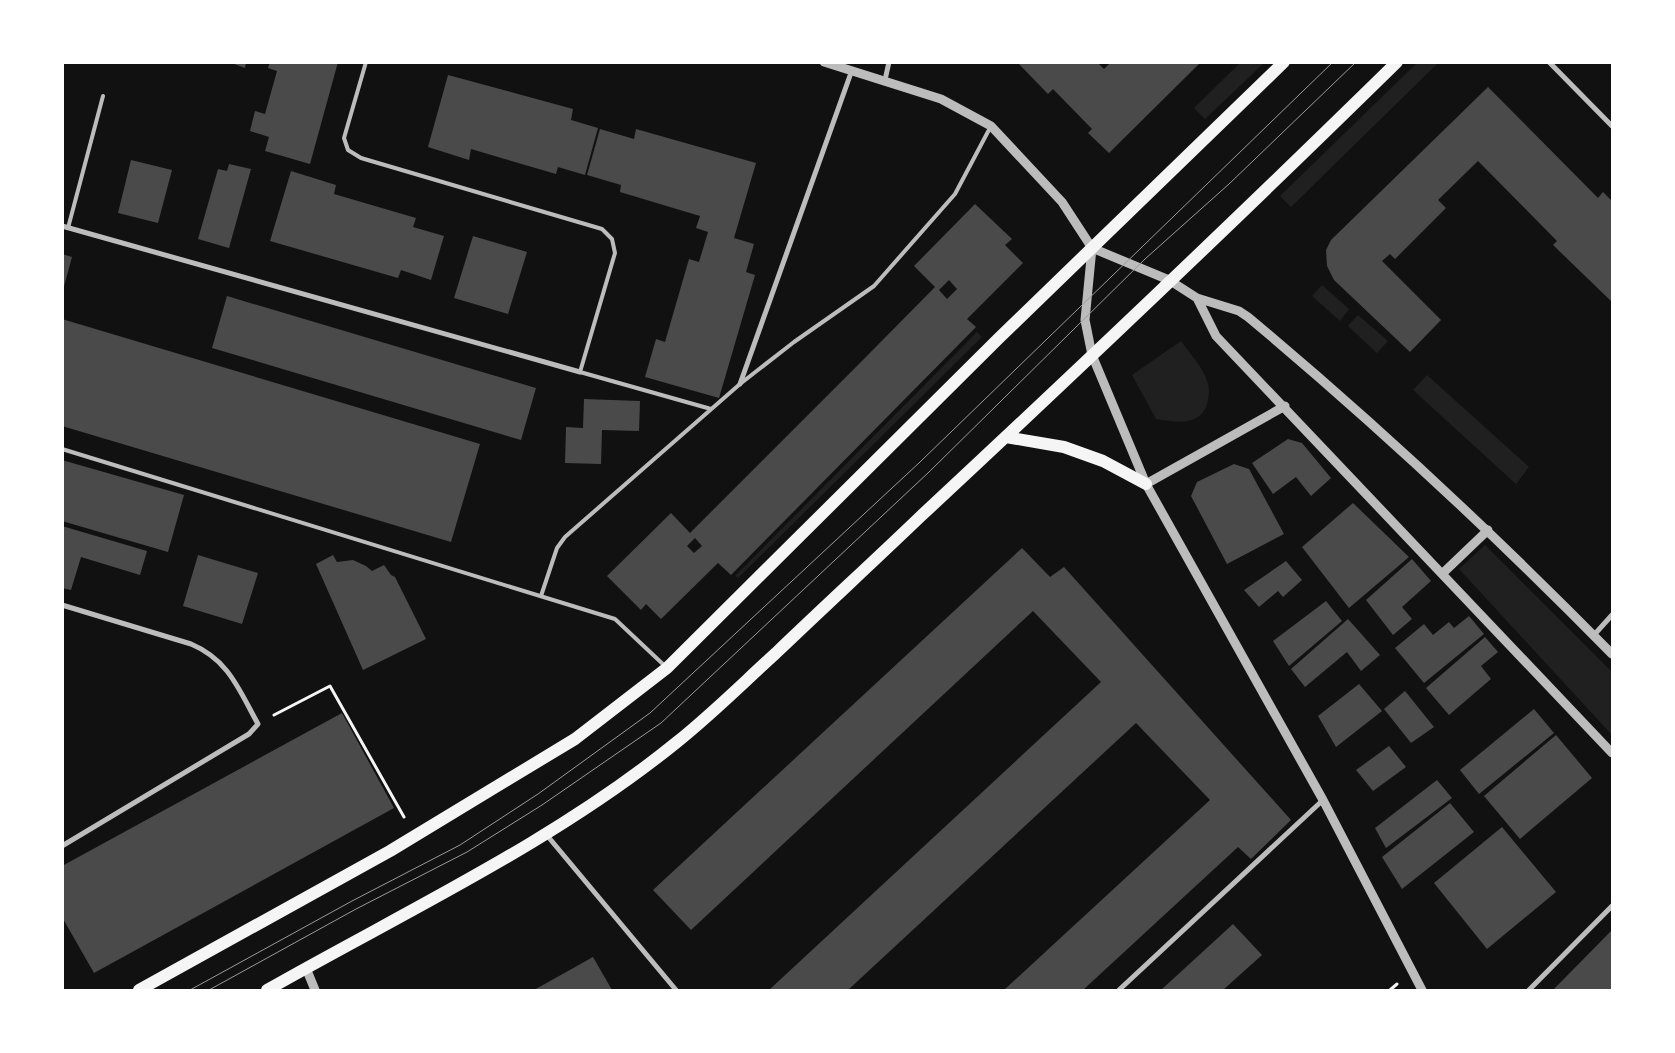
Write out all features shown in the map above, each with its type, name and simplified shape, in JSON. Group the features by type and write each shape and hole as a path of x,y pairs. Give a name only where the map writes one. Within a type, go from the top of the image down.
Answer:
{"main road":[{"path":"139,990 415,836 576,740 667,668 1092,248 1284,62"},
{"path":"267,990 441,894 545,833 614,788 676,742 1092,356 1397,62"},
{"path":"1006,437 1064,447 1103,461 1146,484"}],"street":[{"path":"824,62 942,99 992,126 1062,202 1092,248 1169,280 1197,298 1239,311 1248,316 1324,380 1488,530 1612,654"},
{"path":"884,80 890,62"},
{"path":"1549,62 1612,126"},
{"path":"740,384 852,70"},
{"path":"65,227 580,372"},
{"path":"1092,248 1085,320 1092,356 1146,484 1323,800 1422,990"},
{"path":"1197,298 1216,336 1444,573 1612,753"},
{"path":"1146,484 1285,406"},
{"path":"1444,573 1488,530"},
{"path":"62,605 192,644 208,651 224,664 258,724 249,734 62,846"},
{"path":"1594,635 1612,615"},
{"path":"1119,990 1323,800"},
{"path":"545,833 676,990"},
{"path":"1530,990 1612,906"},
{"path":"306,968 315,990"}],"lane":[{"path":"366,62 344,138 348,150 361,158 602,229 612,239 615,253 580,372 711,409"},
{"path":"65,227 102,96"},
{"path":"541,596 557,548 565,537 740,384 794,342 874,286 955,194 992,126"},
{"path":"62,449 615,620 667,668"}],"path":[{"path":"258,724 330,686 415,836"}],"shaded area":[{"path":"1241,62 1264,63 1205,119 1194,108"},
{"path":"1417,63 1438,63 1291,207 1280,196"},
{"path":"1322,285 1349,309 1340,321 1312,296"},
{"path":"1358,315 1388,341 1377,353 1348,326"},
{"path":"977,332 982,337 738,578 735,576"},
{"path":"1181,341 1205,376 1209,390 1207,404 1204,411 1193,420 1179,422 1156,419 1132,375"},
{"path":"1427,375 1529,467 1516,484 1413,390"},
{"path":"1485,545 1612,672 1612,735 1459,569"}],"building":[{"path":"229,62 246,62 245,68"},
{"path":"270,62 338,62 310,164 265,151 269,137 250,131 255,111 265,114 277,71 268,68"},
{"path":"1017,62 1097,62 1104,69 1111,62 1201,62 1109,153 1088,133 1092,129 1053,89 1048,94"},
{"path":"448,75 573,109 571,120 598,128 585,175 558,167 556,174 471,149 469,160 428,147"},
{"path":"1488,87 1598,198 1603,192 1612,201 1612,302 1553,245 1557,241 1478,161 1438,200 1446,208 1395,259 1390,254 1382,261 1441,320 1410,352 1334,280 1327,266 1326,250 1331,240"},
{"path":"600,129 634,139 636,129 756,163 734,238 754,244 746,272 755,275 719,398 645,377 656,339 665,342 689,259 699,262 708,232 696,228 700,216 620,192 621,185 587,175"},
{"path":"131,160 172,170 158,223 118,213"},
{"path":"229,164 251,169 229,248 198,239 218,169 227,171"},
{"path":"291,171 336,185 334,194 416,218 413,227 444,236 431,280 401,270 398,278 270,241"},
{"path":"975,204 1012,239 1005,245 1023,263 967,319 976,327 731,575 718,563 661,619 646,604 641,610 607,576 671,513 690,533 854,369 935,287 914,266","holes":["949,280 957,289 947,299 939,290","695,538 702,546 694,553 687,546"]},
{"path":"473,236 527,252 508,314 454,298"},
{"path":"62,254 72,257 63,290 62,290"},
{"path":"227,296 536,388 521,440 212,348"},
{"path":"62,319 480,444 451,542 62,426"},
{"path":"584,399 640,401 639,431 602,430 601,464 565,463 566,427 583,428"},
{"path":"1288,439 1302,443 1331,478 1311,496 1296,477 1273,494 1252,463"},
{"path":"62,460 184,495 168,552 62,521"},
{"path":"1234,464 1249,469 1284,534 1227,564 1191,496 1197,482"},
{"path":"1353,503 1409,557 1349,608 1302,547"},
{"path":"62,526 147,551 140,575 81,557 71,590 62,588"},
{"path":"1022,548 1050,577 1064,567 1291,820 1251,859 1238,847 1083,990 1004,990 1210,800 1136,723 848,990 769,990 1101,682 1033,611 691,930 653,890"},
{"path":"198,555 258,573 242,624 183,606"},
{"path":"333,555 337,562 353,560 372,571 384,565 391,575 395,577 426,639 363,670 316,564"},
{"path":"1412,559 1431,581 1402,607 1412,619 1393,635 1366,600"},
{"path":"1286,561 1302,580 1283,597 1278,591 1259,607 1244,590"},
{"path":"1326,601 1342,621 1289,666 1273,641"},
{"path":"1469,616 1484,634 1424,683 1395,648 1424,624 1433,635 1449,622 1454,628"},
{"path":"1348,619 1380,655 1361,671 1347,652 1305,687 1291,669"},
{"path":"1485,637 1498,652 1481,666 1491,679 1449,715 1426,688"},
{"path":"1359,684 1382,711 1336,747 1318,716"},
{"path":"1405,691 1434,727 1411,743 1384,709"},
{"path":"1534,709 1554,733 1479,794 1460,770"},
{"path":"342,713 394,808 94,973 62,917 62,866"},
{"path":"1556,735 1592,778 1520,839 1484,796"},
{"path":"1389,746 1406,767 1373,791 1356,770"},
{"path":"1437,780 1452,798 1386,848 1375,828"},
{"path":"1450,803 1474,832 1402,889 1382,857"},
{"path":"1502,827 1556,892 1487,949 1434,883"},
{"path":"1233,924 1262,955 1223,990 1161,990"},
{"path":"1612,930 1612,990 1553,990"},
{"path":"593,957 612,990 534,990"}],"tram line":[{"path":"190,990 352,901 460,845 538,794 650,713 920,462 1333,62"},
{"path":"209,990 356,909 467,852 542,805 661,723 929,472 1145,259 1229,184 1356,62"}]}
